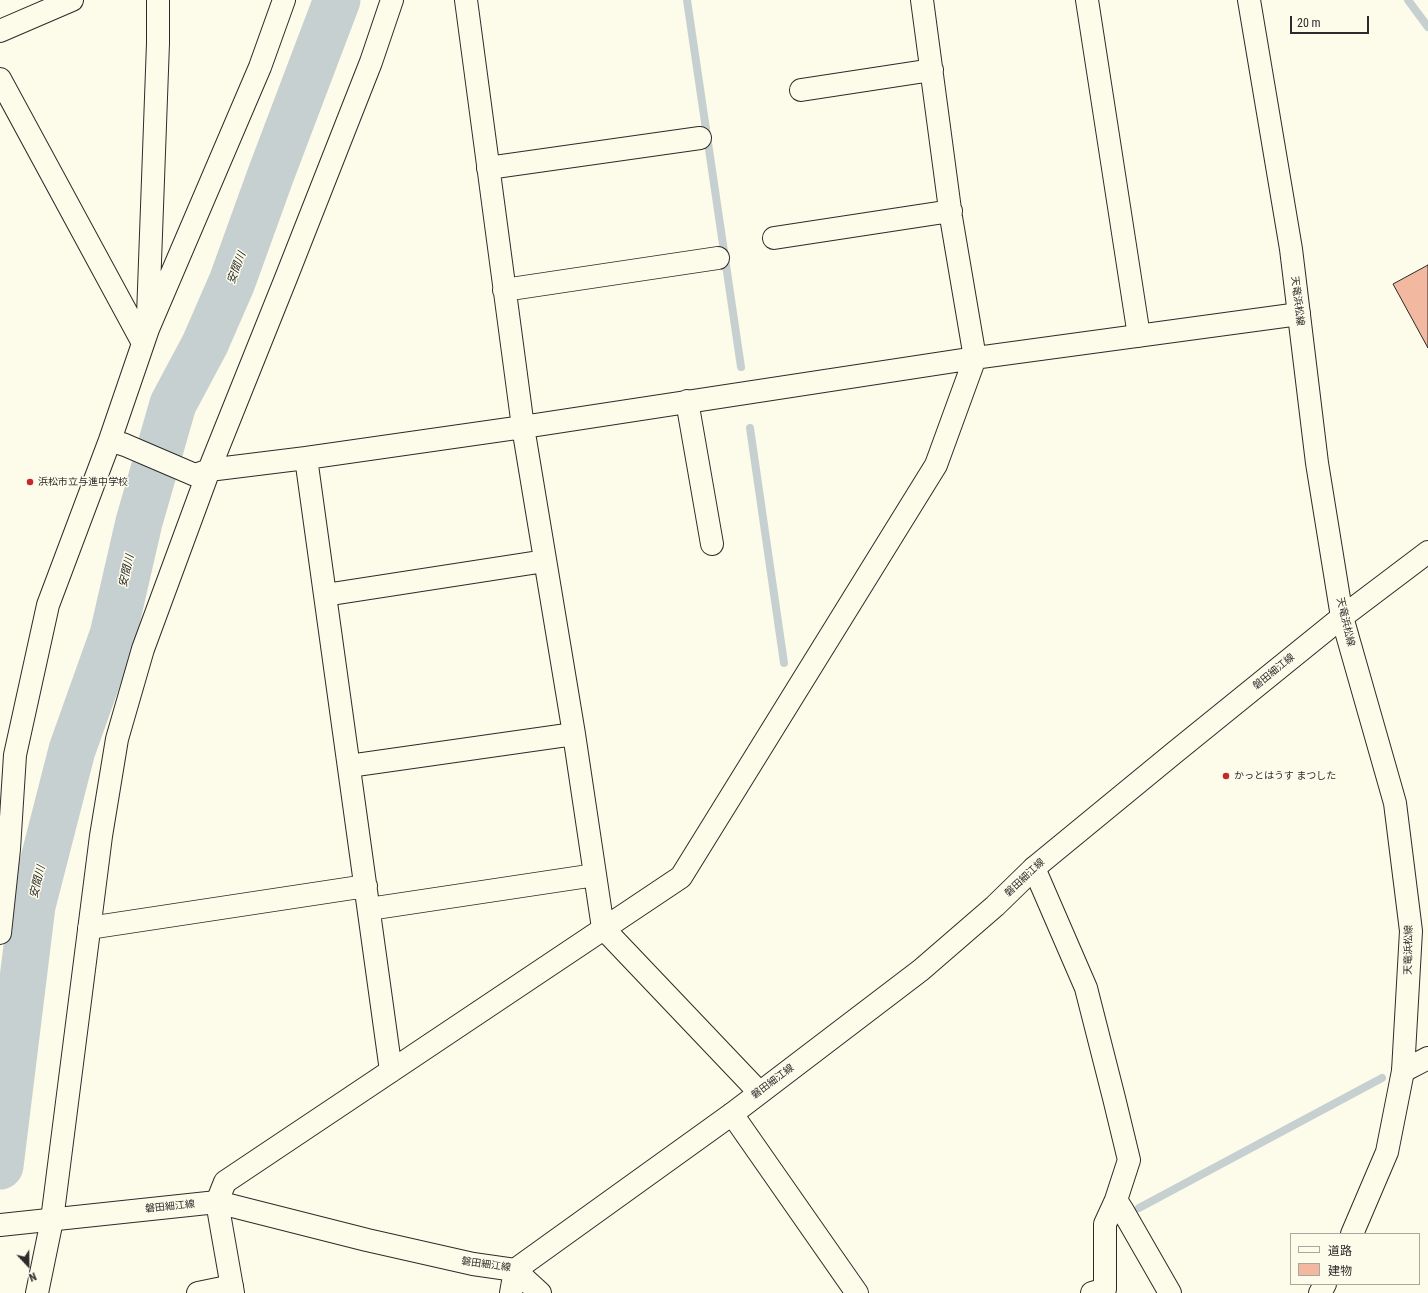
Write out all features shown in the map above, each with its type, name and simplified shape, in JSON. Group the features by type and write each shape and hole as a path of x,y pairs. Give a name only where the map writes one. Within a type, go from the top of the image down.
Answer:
{"street":[{"path":"0,31 72,0"},
{"path":"145,336 158,43 158,0"},
{"path":"0,933 9,849 15,755 48,605 117,442 145,336 260,67 284,0"},
{"path":"38,1293 52,1220 100,836 117,739 142,650 202,473 362,83 392,0"},
{"path":"466,0 523,427 574,734 603,928 759,1092"},
{"path":"198,1293 232,1290 217,1202 225,1182 681,877 936,465 974,358 951,211 922,0"},
{"path":"1087,0 1139,336"},
{"name":"天竜浜松線","path":"1248,0 1291,249 1318,463 1342,617 1395,804 1411,931 1404,1071 1387,1152 1352,1233"},
{"path":"801,90 932,70"},
{"path":"0,79 145,336"},
{"path":"488,168 700,138"},
{"path":"774,238 951,211"},
{"path":"504,290 718,258"},
{"path":"117,442 202,473 523,427 974,358 1299,314"},
{"path":"687,401 712,544"},
{"path":"306,458 391,1071"},
{"name":"磐田細江線","path":"0,1225 217,1202 473,1264 515,1270 732,1114 921,970 995,906 1034,868 1342,617 1428,552"},
{"path":"325,595 545,561"},
{"path":"349,766 574,734"},
{"path":"0,772 15,755"},
{"path":"1034,868 1086,988 1129,1160 1116,1200 1105,1224 1105,1289 1092,1293"},
{"path":"369,909 595,875"},
{"path":"89,928 366,886"},
{"path":"1404,1071 1428,1058"},
{"path":"732,1114 857,1293"},
{"path":"1116,1200 1170,1293"},
{"path":"511,1293 515,1270"},
{"path":"515,1270 540,1293"}],"building":[{"path":"1428,265 1428,348 1393,284"}],"waterway":[{"name":"安間川","path":"0,1166 32,906 72,750 113,635 139,522 173,404 205,344 232,282 337,0"},
{"path":"687,0 741,367"},
{"path":"1408,0 1428,27"},
{"path":"750,428 784,663"},
{"path":"1139,1208 1382,1078"}],"place":[{"name":"浜松市立与進中学校","path":"30,482"},
{"name":"かっとはうす まつした","path":"1226,776"}]}
